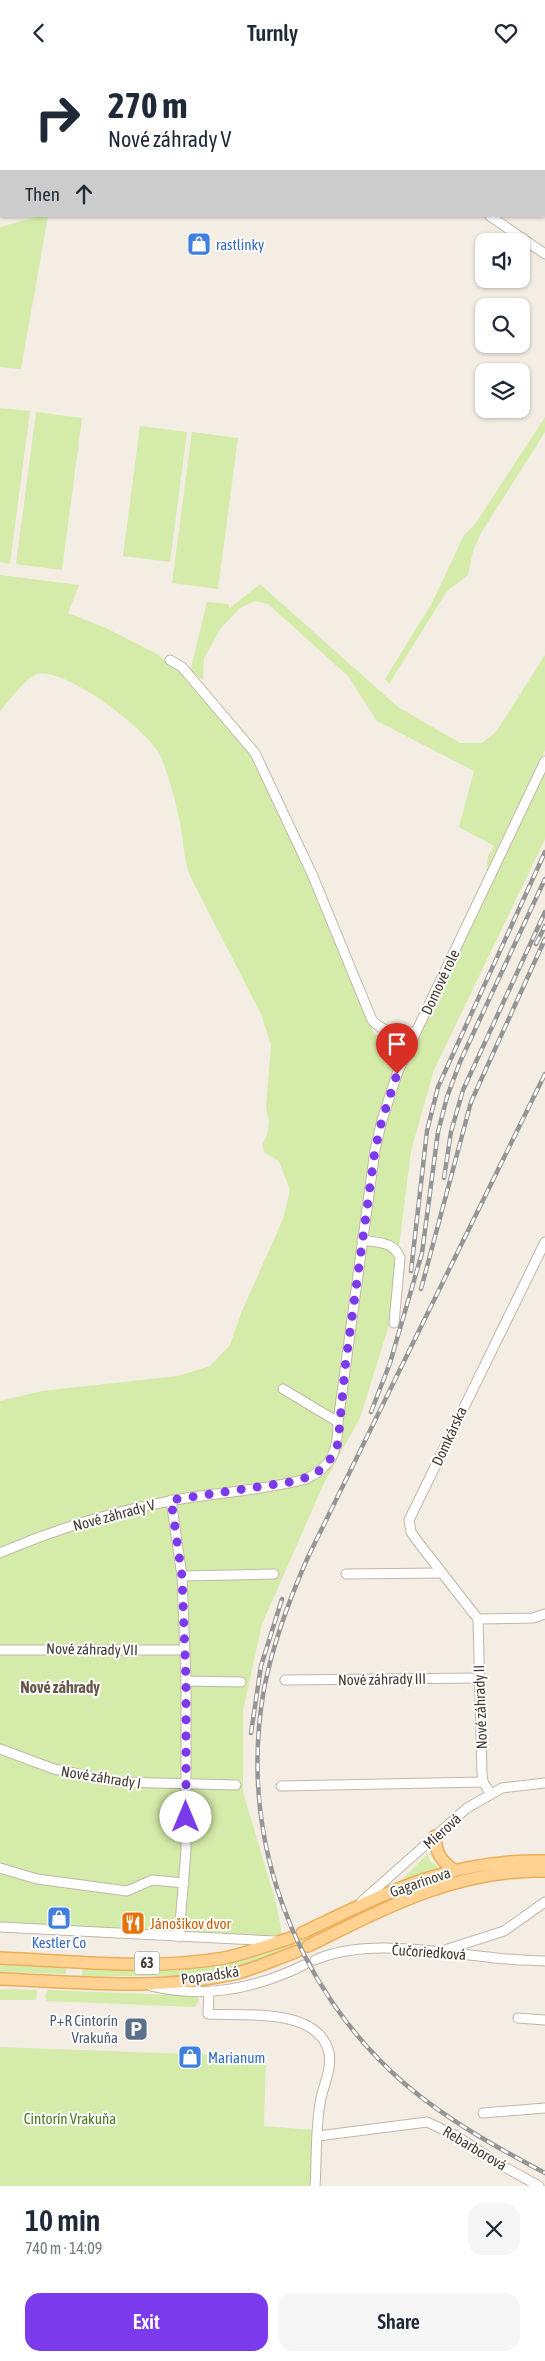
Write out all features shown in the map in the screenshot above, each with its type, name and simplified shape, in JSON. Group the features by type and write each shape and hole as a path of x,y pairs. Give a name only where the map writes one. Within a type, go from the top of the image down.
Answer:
{"main road":[{"path":"435,1836 436,1849 440,1860 454,1870"},
{"name":"Gagarinova","path":"291,1937 407,1885 454,1870 508,1861 545,1861"},
{"name":"Gagarinova","path":"308,1946 418,1895 461,1880 508,1872 545,1871"},
{"name":"Popradská","path":"0,1958 145,1963 191,1961 229,1957 291,1937"},
{"name":"Popradská","path":"0,1979 141,1984 209,1978 233,1974 298,1951"}],"street":[{"path":"491,217 545,254"},
{"path":"170,660 182,667 255,753 312,874 372,1020 379,1029 416,1033"},
{"name":"Domové role","path":"338,1422 375,1150 382,1120 397,1074 545,761"},
{"path":"362,1241 389,1245 397,1249 400,1258 394,1323"},
{"name":"Domkárska","path":"478,1619 411,1532 410,1516 545,1242"},
{"path":"283,1389 338,1422"},
{"name":"Nové záhrady V","path":"0,1553 78,1523 171,1500 297,1481 312,1476 322,1470 334,1455 338,1443 338,1422"},
{"path":"171,1500 182,1576 186,1681 184,1883 179,1937"},
{"path":"346,1574 442,1573"},
{"path":"182,1576 274,1574"},
{"path":"478,1619 533,1618 545,1614"},
{"name":"Nové záhrady II","path":"478,1619 483,1781 490,1793"},
{"name":"Nové záhrady VII","path":"0,1650 184,1650"},
{"name":"Nové záhrady III","path":"285,1680 479,1678"},
{"path":"186,1681 241,1682"},
{"name":"Nové záhrady I","path":"0,1749 54,1769 118,1782 236,1785"},
{"path":"281,1786 483,1781"},
{"name":"Mierová","path":"353,1908 387,1881 467,1809 490,1793 502,1789 545,1783"},
{"path":"0,1868 38,1879 127,1891 152,1880 184,1883"},
{"path":"442,1951 504,1931 545,1902"},
{"path":"0,1927 206,1939 291,1937"},
{"name":"Čučoriedková","path":"315,1960 330,1953 354,1949 442,1951 490,1958 545,1961"},
{"path":"141,1984 163,1989 209,1992 254,1985 304,1965"},
{"path":"209,1992 208,2014 292,2019 315,2031 323,2041 330,2054 321,2100 315,2186"},
{"path":"518,2018 545,2020"},
{"path":"483,2113 545,2108"},
{"name":"Rebarborová","path":"318,2136 426,2122 455,2135 499,2164 538,2186"}],"green space":[{"path":"35,217 48,217 21,369 0,367 0,227"},
{"path":"0,408 30,411 10,564 0,562"},
{"path":"36,412 82,418 62,570 16,564"},
{"path":"545,417 545,432 481,533 473,551 468,575 447,591 389,684 385,679 432,603 464,535 476,523"},
{"path":"140,426 187,432 170,562 123,556"},
{"path":"192,432 238,438 218,589 172,583"},
{"path":"0,575 79,585 68,613 106,628 155,653 182,672 252,754 337,940 375,1035 417,1038 545,764 545,839 434,1070 411,1151 389,1325 360,1418 325,1481 262,1624 243,1711 243,1792 276,1903 282,1934 258,1938 0,1924 0,1401 42,1391 178,1376 210,1366 230,1345 242,1311 283,1219 290,1190 279,1161 264,1152 262,1144 267,1136 269,1122 266,1107 271,1045 261,1014 190,876 176,807 161,757 141,732 104,702 64,679 47,674 31,677 0,711"},
{"path":"260,584 398,707 460,743 482,743 496,732 545,655 545,750 486,872 488,856 494,846 459,827 474,771 377,721 348,676 268,604 255,601 240,608 221,628 204,658 203,680 190,672 207,602 228,604 230,608"},
{"path":"428,1853 430,1861 439,1867 399,1883"},
{"path":"454,1874 456,1876 410,1893 276,1955 244,1965 181,1976 82,1976 83,1966 184,1969 228,1963 277,1949 392,1895"},
{"path":"0,1965 66,1967 66,1974 0,1972"},
{"path":"0,1989 37,1990 36,2000 0,2000"},
{"path":"48,1990 197,1996 199,2000 195,2007 47,2001 45,1995"},
{"name":"Cintorín Vrakuňa","path":"0,2047 266,2057 264,2126 314,2130 310,2186 0,2186"}],"railway":[{"path":"411,1271 427,1131 438,1087 545,852"},
{"path":"371,1412 390,1363 422,1253 438,1132 447,1097 460,1062 545,879"},
{"path":"444,1178 451,1132 463,1090 545,912"},
{"path":"536,944 545,926"},
{"path":"421,1289 471,1102 545,939"},
{"path":"545,1074 301,1573 282,1622 272,1655 264,1689 258,1744 259,1799 268,1853 283,1905 304,1955 332,2002 366,2045 405,2084 421,2097 472,2132 545,2173"},
{"path":"251,1733 261,1666 282,1599"}],"place":[{"name":"rastlinky","path":"199,244"},
{"name":"Kestler Co","path":"59,1918"},
{"name":"Jánošíkov dvor","path":"133,1923"},
{"name":"P+R Cintorín Vrakuňa","path":"136,2029"},
{"name":"Marianum","path":"190,2057"}],"district":[{"name":"Nové záhrady","path":"60,1687"}],"route":[{"path":"186,1817 186,1681 182,1576 171,1500 306,1479 322,1470 334,1455 338,1443 338,1422 375,1150 382,1120 397,1074"}]}
